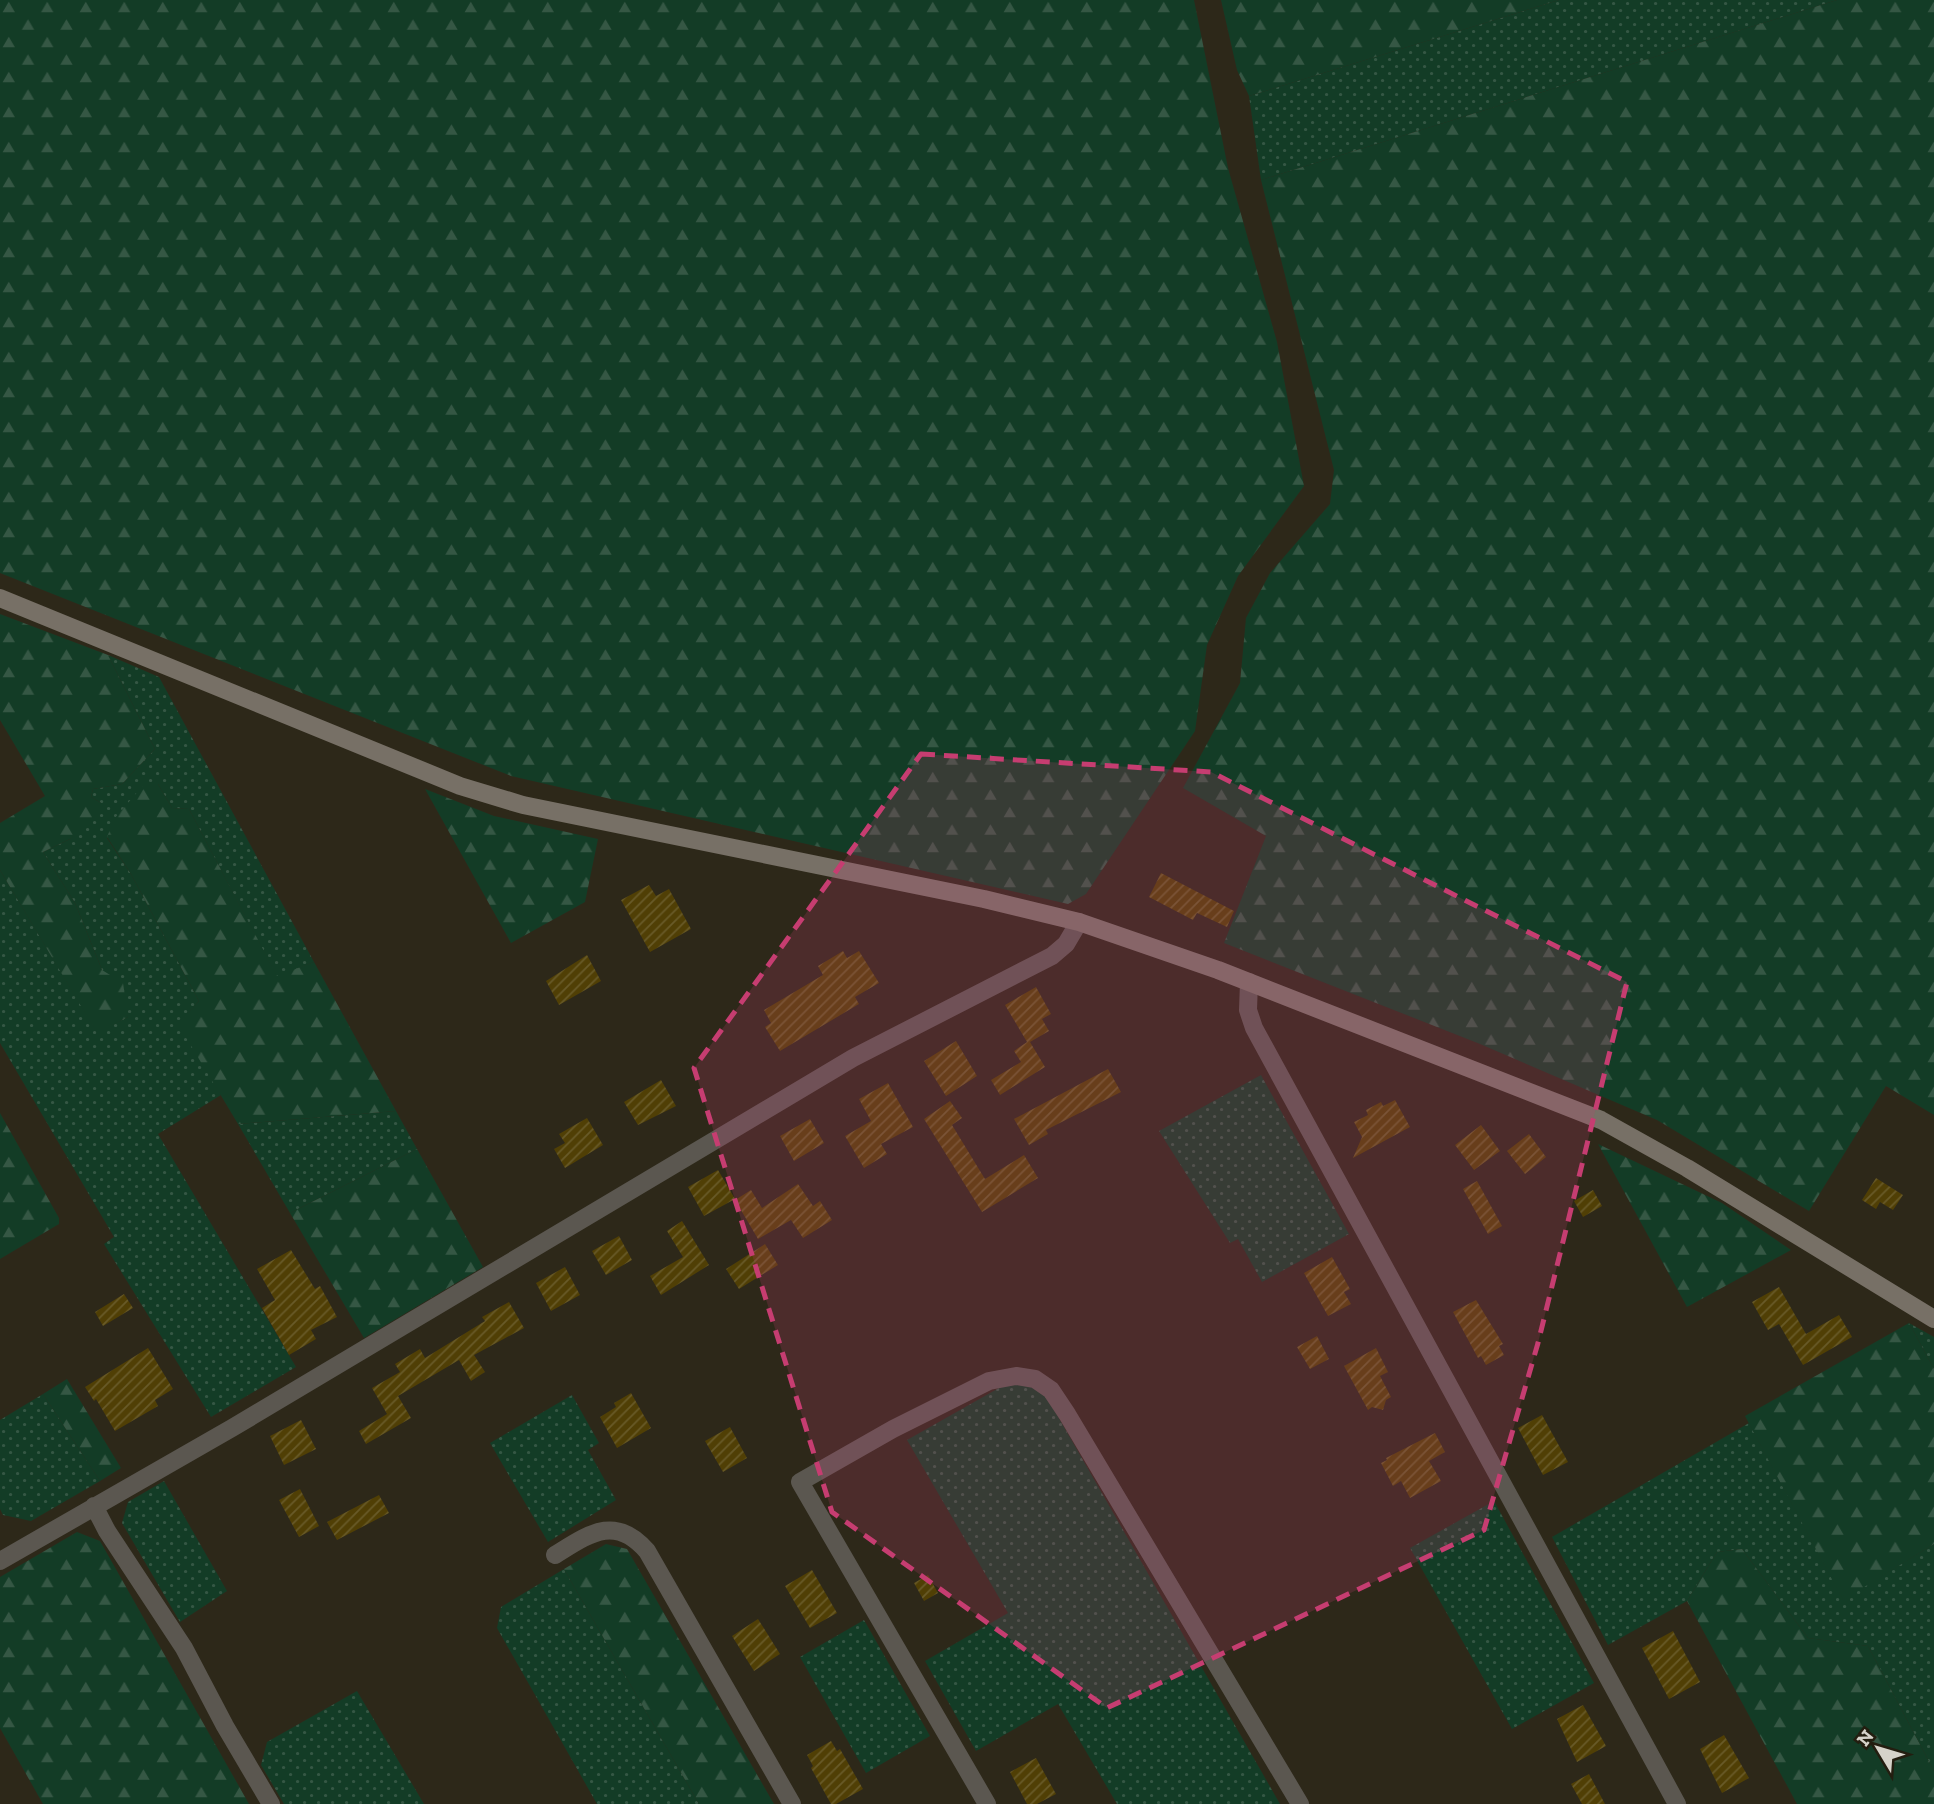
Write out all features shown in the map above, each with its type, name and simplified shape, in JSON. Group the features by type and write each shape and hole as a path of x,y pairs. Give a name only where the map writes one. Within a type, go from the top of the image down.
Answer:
{"street":[{"path":"0,598 460,786 523,805 984,899 1079,922 1249,982 1601,1120 1687,1168 1934,1319"},
{"path":"3,1553 94,1506 232,1428 853,1058 1052,956 1066,944 1079,922"},
{"path":"1249,982 1248,1010 1254,1028 1677,1804"},
{"path":"987,1804 800,1482 893,1429 989,1381 1016,1376 1035,1379 1051,1390 1068,1414 1300,1804"},
{"path":"94,1506 107,1531 184,1648 225,1726 271,1804"},
{"path":"555,1555 586,1536 602,1530 618,1530 639,1542 647,1551 792,1804"}],"highlighted area":[{"path":"921,754 1211,772 1627,982 1538,1343 1484,1530 1107,1708 832,1512 694,1068"}],"green space":[{"path":"0,0 1194,0 1228,168 1277,342 1304,486 1238,576 1207,645 1195,731 1086,894 1068,904 511,776 0,573"},
{"path":"1221,0 1559,0 1249,96 1237,70"},
{"path":"1559,0 1837,0 1261,180 1249,96"},
{"path":"1837,0 1934,0 1934,1115 1886,1086 1809,1211 1657,1120 1480,1044 1224,943 1266,836 1183,788 1240,683 1246,618 1270,573 1330,504 1334,470 1261,180"},
{"path":"0,614 108,655 155,749 122,784 93,789 91,797 101,803 105,810 70,839 43,852 75,903 102,970 123,983 128,1017 97,1033 0,870 0,823 45,796 0,720"},
{"path":"108,655 159,677 314,962 277,977 189,809 172,808 158,784 107,838 131,874 199,1001 179,1024 221,1095 158,1134 296,1367 211,1417 104,1244 114,1237 0,1043 0,870 97,1032 128,1017 102,970 75,903 43,852 70,839 101,803 91,797 93,789 122,784 155,749"},
{"path":"145,783 158,784 172,808 189,809 277,976 314,962 396,1111 238,1124 178,1024 199,1001 131,874 107,837 115,818"},
{"path":"425,789 494,816 598,839 585,902 511,943"},
{"path":"1261,1075 1349,1234 1262,1282 1238,1239 1230,1243 1159,1131"},
{"path":"396,1111 417,1149 290,1213 238,1124"},
{"path":"0,1113 59,1218 59,1224 0,1259"},
{"path":"1598,1144 1722,1203 1791,1250 1687,1307"},
{"path":"417,1149 483,1267 364,1338 290,1213"},
{"path":"1909,1323 1934,1337 1934,1369"},
{"path":"1909,1323 1934,1369 1934,1544 1843,1600 1745,1416"},
{"path":"67,1379 121,1468 100,1481 43,1394"},
{"path":"1013,1380 1044,1392 1280,1804 1117,1804 1058,1704 976,1751 925,1661 1008,1613 907,1440"},
{"path":"43,1394 100,1481 31,1521 3,1515 0,1509 0,1420"},
{"path":"572,1395 599,1443 588,1450 616,1500 548,1542 490,1443"},
{"path":"1749,1423 1843,1599 1934,1544 1934,1771 1868,1646 1808,1638 1742,1549 1717,1552 1687,1601 1608,1645 1552,1537"},
{"path":"164,1481 227,1591 180,1622 122,1523 128,1502"},
{"path":"1494,1501 1594,1683 1512,1729 1410,1548"},
{"path":"77,1532 100,1541 249,1804 43,1804 0,1728 0,1577"},
{"path":"606,1544 627,1549 774,1804 699,1804 564,1569"},
{"path":"1742,1549 1808,1638 1868,1646 1934,1771 1934,1804 1797,1804 1687,1601 1717,1552"},
{"path":"564,1569 699,1804 597,1804 497,1628 501,1607"},
{"path":"864,1620 930,1736 866,1773 800,1657"},
{"path":"357,1691 424,1804 284,1804 261,1765 267,1742"}],"building":[{"path":"1161,873 1234,911 1227,927 1197,913 1193,920 1149,897"},
{"path":"649,885 656,896 669,889 691,929 650,952 621,900"},
{"path":"843,951 847,958 859,951 879,983 855,997 859,1004 780,1051 765,1027 771,1023 764,1010 823,975 818,966"},
{"path":"587,955 601,981 559,1005 546,981"},
{"path":"1036,987 1051,1014 1042,1019 1049,1031 1030,1042 1045,1067 1000,1095 991,1080 1021,1062 1014,1051 1027,1042 1005,1005"},
{"path":"956,1041 977,1076 946,1096 924,1061"},
{"path":"1108,1069 1121,1092 1046,1130 1048,1134 1029,1145 1014,1119"},
{"path":"661,1080 676,1106 638,1125 624,1102"},
{"path":"888,1083 913,1127 881,1144 887,1154 864,1168 845,1136 871,1121 859,1099"},
{"path":"1395,1100 1410,1127 1353,1158 1362,1137 1354,1122 1368,1115 1366,1110 1381,1102 1383,1106"},
{"path":"950,1101 962,1118 952,1125 985,1179 1024,1155 1038,1178 982,1212 924,1119"},
{"path":"587,1118 603,1145 565,1168 554,1149 565,1143 559,1134"},
{"path":"810,1119 824,1143 794,1161 780,1136"},
{"path":"1481,1125 1500,1151 1474,1170 1455,1145"},
{"path":"1529,1134 1546,1157 1525,1174 1507,1151"},
{"path":"718,1170 735,1199 704,1216 688,1187"},
{"path":"1876,1178 1903,1195 1893,1210 1880,1202 1876,1209 1862,1200"},
{"path":"1477,1181 1502,1226 1488,1234 1463,1189"},
{"path":"798,1184 813,1206 820,1201 832,1220 803,1238 791,1220 758,1239 735,1200 751,1190 762,1208"},
{"path":"1593,1190 1602,1206 1583,1217 1574,1201"},
{"path":"682,1221 709,1265 661,1295 650,1276 683,1257 667,1231"},
{"path":"619,1236 632,1260 606,1275 592,1251"},
{"path":"765,1244 778,1265 739,1289 726,1269"},
{"path":"291,1250 315,1289 320,1286 337,1317 311,1330 316,1339 289,1355 262,1308 275,1300 257,1269"},
{"path":"1332,1257 1350,1289 1344,1292 1351,1304 1328,1316 1304,1273"},
{"path":"565,1267 580,1295 551,1311 536,1283"},
{"path":"1779,1287 1806,1334 1839,1315 1852,1337 1803,1365 1779,1324 1768,1330 1752,1302"},
{"path":"124,1294 133,1308 103,1326 95,1312"},
{"path":"1476,1300 1503,1344 1499,1346 1504,1355 1486,1365 1481,1356 1478,1358 1453,1312"},
{"path":"509,1302 524,1328 474,1355 485,1372 471,1381 459,1360 398,1396 411,1418 366,1444 359,1431 387,1414 372,1388 400,1372 395,1364 420,1349 425,1358 485,1321 482,1317"},
{"path":"1317,1336 1329,1359 1310,1369 1297,1347"},
{"path":"148,1348 173,1389 155,1400 158,1406 115,1431 96,1399 94,1401 85,1387"},
{"path":"1376,1348 1388,1372 1380,1376 1391,1397 1386,1400 1383,1410 1372,1407 1368,1410 1344,1366"},
{"path":"631,1393 651,1428 617,1448 600,1417 616,1407 614,1403"},
{"path":"1542,1415 1568,1462 1543,1475 1518,1428"},
{"path":"301,1420 316,1449 284,1465 270,1436"},
{"path":"730,1427 747,1458 723,1472 705,1441"},
{"path":"1435,1433 1445,1452 1429,1461 1441,1481 1410,1498 1401,1481 1393,1486 1381,1463"},
{"path":"300,1489 319,1526 299,1537 279,1500"},
{"path":"379,1495 389,1513 337,1540 327,1522"},
{"path":"812,1570 837,1613 810,1628 785,1586"},
{"path":"928,1575 938,1593 924,1601 914,1583"},
{"path":"758,1619 780,1654 754,1671 732,1636"},
{"path":"1673,1631 1700,1682 1669,1699 1642,1648"},
{"path":"1583,1705 1606,1746 1577,1762 1557,1719"},
{"path":"1724,1735 1749,1778 1722,1793 1700,1749"},
{"path":"831,1741 837,1751 840,1749 863,1789 836,1804 831,1804 811,1768 813,1766 807,1755"},
{"path":"1036,1758 1056,1794 1037,1804 1027,1804 1010,1772"},
{"path":"1589,1774 1605,1804 1582,1804 1571,1784"}]}
